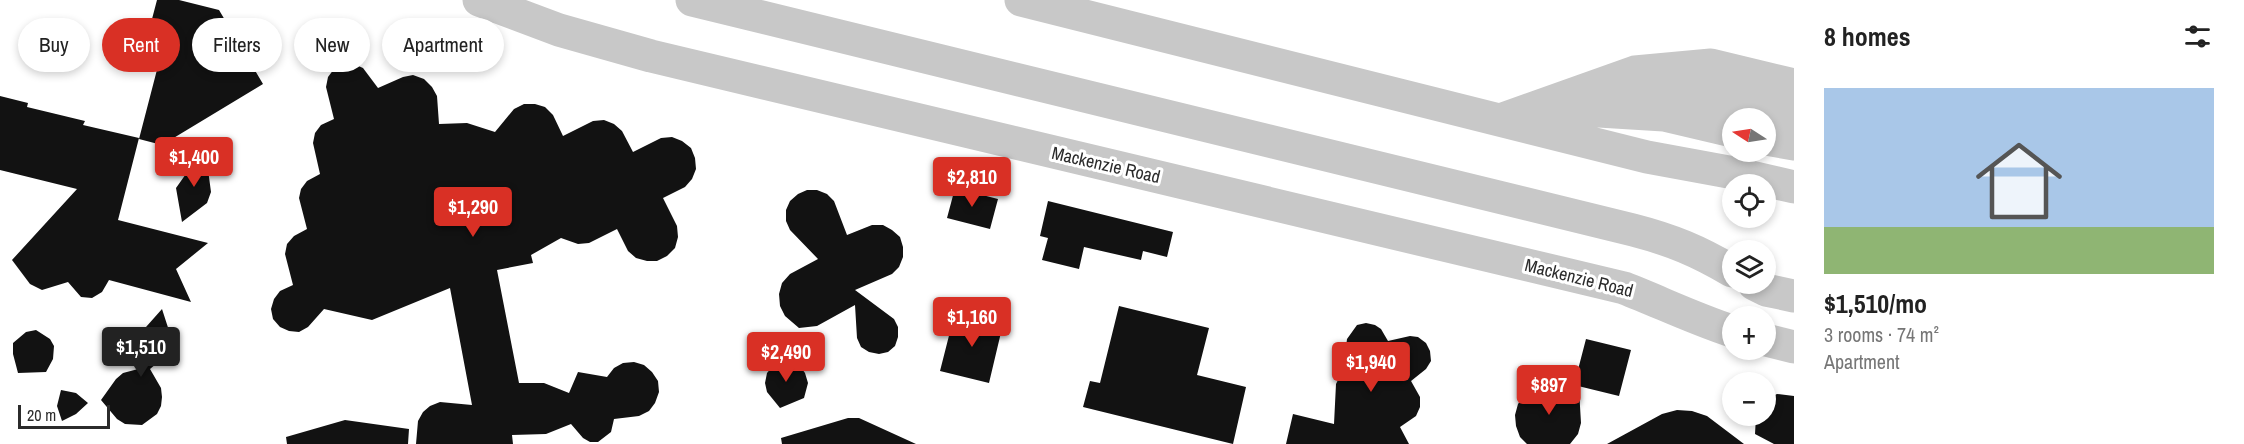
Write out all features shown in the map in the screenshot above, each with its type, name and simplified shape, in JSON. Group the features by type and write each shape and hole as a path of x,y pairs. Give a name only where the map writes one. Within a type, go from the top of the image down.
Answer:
{"lane":[{"name":"Mackenzie Road","path":"479,0 559,30 651,56 1624,288 1722,327"},
{"path":"692,0 1633,230 1672,241 1699,252 1722,265"},
{"path":"1021,0 1647,157 1794,187"},
{"path":"1500,120 1635,72 1711,65 1794,85"},
{"path":"1588,88 1729,99 1794,115"},
{"path":"1536,107 1664,116 1722,129"},
{"path":"1776,141 1794,144"},
{"path":"1776,292 1794,296"},
{"path":"1776,342 1794,347"}],"building":[{"path":"157,0 179,0 219,10 224,18 192,18 192,72 256,72 263,84 162,145 139,139 156,72 180,72 180,18 152,18"},
{"path":"332,72 366,72 378,88 413,75 424,79 437,96 439,124 467,123 495,132 514,109 524,104 535,104 545,107 553,115 563,136 593,121 604,120 614,124 622,131 633,152 661,138 672,137 691,148 696,169 692,179 685,187 663,198 677,226 678,237 675,248 667,256 657,261 636,258 628,251 617,229 589,243 578,244 561,238 531,255 533,263 497,270 519,383 544,383 569,393 578,372 607,377 614,368 623,363 634,362 644,365 658,381 659,392 649,411 639,416 614,419 611,432 598,442 590,442 583,438 571,424 546,434 512,435 513,444 416,444 418,421 430,406 440,402 472,405 450,288 372,320 324,309 308,327 299,332 280,327 273,319 271,309 280,291 293,285 285,254 287,244 294,236 307,229 299,198 301,189 307,181 320,174 313,143 315,133 321,125 334,119 326,87"},
{"path":"0,96 28,103 27,107 85,121 83,125 139,138 118,220 208,243 176,269 191,302 109,280 102,292 92,298 81,297 68,282 42,290 30,284 12,260 77,189 0,170"},
{"path":"205,147 211,192 207,203 182,222 176,188"},
{"path":"955,188 998,199 990,229 947,218"},
{"path":"807,190 817,190 827,194 834,201 847,235 872,225 883,225 900,237 903,257 899,267 892,274 855,290 894,319 898,327 898,337 895,346 888,352 879,354 861,347 857,338 855,305 817,326 799,328 785,316 780,306 779,294 782,283 790,274 818,259 790,230 786,221 786,210 790,201"},
{"path":"1048,201 1173,232 1167,257 1143,251 1141,260 1084,247 1079,269 1042,260 1048,238 1040,236"},
{"path":"1119,306 1209,328 1197,375 1246,387 1233,444 1083,407 1090,381 1100,383"},
{"path":"162,309 173,343 169,353 150,369 161,388 161,406 157,414 142,425 125,424 117,419 101,400 123,373 142,368 137,343 138,336"},
{"path":"955,312 1003,324 989,383 940,371"},
{"path":"1366,323 1381,329 1388,341 1410,336 1418,337 1426,343 1430,351 1431,361 1426,369 1411,381 1420,397 1420,407 1416,416 1400,427 1409,444 1286,444 1293,414 1334,424 1336,384 1340,376 1354,365 1346,347 1347,339 1357,325"},
{"path":"36,330 50,339 54,346 53,359 46,372 18,373 13,354 13,343 26,332"},
{"path":"1586,339 1631,350 1619,396 1574,385"},
{"path":"793,357 805,373 808,383 804,398 780,408 767,392 765,383 767,373 773,366"},
{"path":"1546,386 1579,389 1581,423 1578,434 1570,444 1527,444 1520,437 1515,415 1518,404 1535,388"},
{"path":"61,390 76,393 88,403 76,414 62,421 57,406"},
{"path":"1776,394 1794,396 1794,444 1774,444 1755,434 1755,426 1776,426"},
{"path":"1677,410 1692,411 1707,416 1744,444 1607,444 1662,414"},
{"path":"848,418 859,418 916,444 782,444 781,438"},
{"path":"345,420 409,429 408,444 287,444 286,437"}]}
